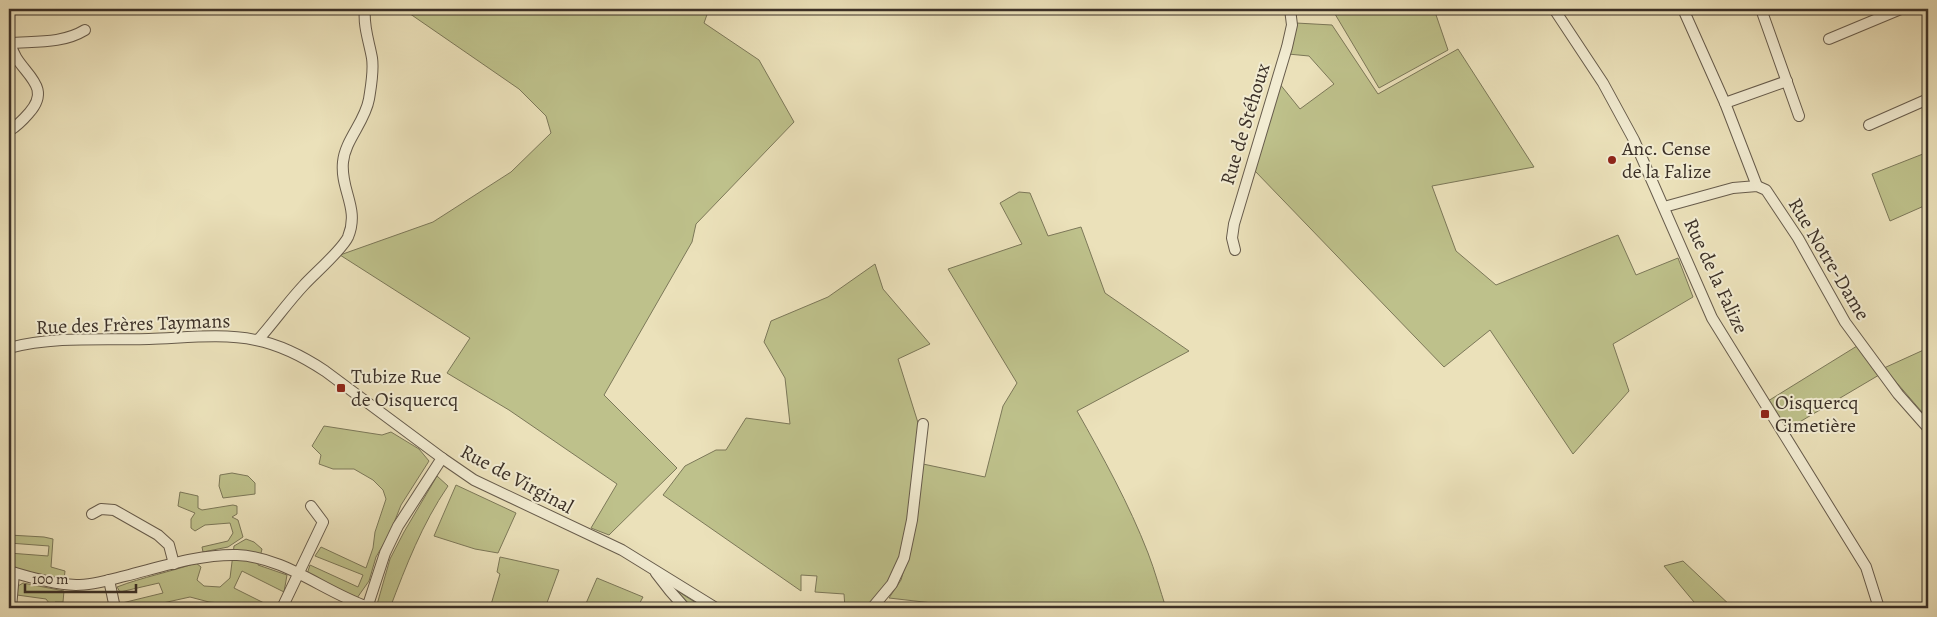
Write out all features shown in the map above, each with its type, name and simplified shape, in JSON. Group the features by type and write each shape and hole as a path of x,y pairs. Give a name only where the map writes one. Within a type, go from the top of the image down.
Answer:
{"street":[{"path":"258,340 303,286 347,239 352,225 352,210 343,177 343,161 347,148 364,117 369,101 373,71 372,57 365,30 365,9"},
{"name":"Rue de Stéhoux","path":"1235,250 1232,238 1234,224 1287,47 1292,25 1290,9"},
{"name":"Rue de la Falize","path":"1554,9 1590,62 1618,109 1634,140 1712,318 1866,567 1879,608"},
{"path":"1664,207 1733,188 1757,186 1725,103 1683,9"},
{"path":"1761,9 1799,116"},
{"path":"1829,39 1901,9"},
{"path":"9,130 20,123 36,105 39,96 38,88 12,51 10,43 59,40 71,37 85,30"},
{"path":"1725,103 1787,81"},
{"path":"1869,125 1928,99"},
{"name":"Rue Notre-Dame","path":"1757,186 1766,190 1798,238 1845,322 1898,394 1928,428"},
{"name":"Rue des Frères Taymans","path":"9,348 41,342 218,337 258,340"},
{"name":"Rue de Virginal","path":"258,340 308,360 442,458 494,491 616,547 716,608"},
{"path":"872,608 892,584 904,558 912,520 923,424"},
{"path":"11,608 11,572 59,584 76,585 109,580 207,556 239,555 270,561 367,608 385,553 398,526 442,458"},
{"path":"282,608 323,522 312,506"},
{"path":"92,514 101,509 114,510 158,535 169,545 174,564"},
{"path":"653,568 670,592 685,608"},
{"path":"109,580 115,608"}],"green space":[{"path":"403,9 709,9 704,23 759,60 794,122 696,224 692,242 604,395 677,468 609,535 591,528 617,484 509,410 447,373 470,338 340,255 433,222 511,172 551,133 546,116 519,89"},
{"path":"1332,9 1434,9 1448,50 1379,88"},
{"path":"1296,23 1332,25 1378,94 1458,49 1534,167 1432,186 1456,251 1496,285 1618,235 1636,275 1678,258 1693,297 1613,344 1629,391 1573,454 1490,330 1444,367 1255,171 1279,83 1300,109 1334,84 1309,56 1288,54"},
{"path":"1928,152 1928,217 1924,206 1890,221 1872,174"},
{"path":"1019,192 1030,193 1048,236 1081,227 1105,293 1189,351 1077,411 1133,517 1151,560 1166,608 941,608 941,604 889,598 901,580 911,544 923,464 985,477 1003,406 1017,383 948,269 1022,244 1000,203"},
{"path":"875,264 883,289 930,344 898,359 919,426 910,516 903,552 895,572 869,605 865,608 845,608 844,594 815,592 817,576 801,575 801,591 663,495 685,466 716,450 726,450 746,418 790,424 785,378 764,342 771,321 828,297"},
{"path":"1857,346 1879,375 1786,430 1768,401"},
{"path":"1928,348 1928,419 1884,368"},
{"path":"324,426 382,435 391,432 419,449 429,461 401,505 390,533 376,557 369,581 357,598 307,574 310,565 358,587 363,575 315,556 321,547 366,568 386,499 383,490 373,480 354,469 333,469 319,464 321,455 312,446"},
{"path":"232,473 248,476 255,483 255,494 223,498 219,486 220,475"},
{"path":"437,476 448,486 422,530 390,608 376,608 390,559"},
{"path":"456,485 516,513 498,553 475,549 434,536"},
{"path":"180,492 198,496 198,508 202,510 237,506 237,514 232,517 238,520 243,537 228,547 203,552 202,547 228,541 233,533 230,523 205,525 195,531 191,528 191,519 195,513 178,506"},
{"path":"9,535 53,539 51,567 65,571 64,580 29,573 9,566 9,553 48,556 49,546 9,543"},
{"path":"246,539 254,542 262,549 258,565 287,575 284,592 242,571 234,588 274,608 249,608 242,605 209,602 190,597 140,608 119,608 118,604 163,593 159,583 120,592 117,587 196,563 201,567 197,580 204,586 220,587 230,578 234,546"},
{"path":"500,557 559,570 545,608 490,608 500,574 497,572"},
{"path":"1683,561 1733,608 1694,608 1694,602 1664,566"},
{"path":"597,578 643,597 637,608 584,608"},
{"path":"23,583 64,591 63,602 55,602 53,608 48,608 49,603 46,599 17,595 18,586"},
{"path":"668,585 704,608 689,608"}],"place":[{"name":"Anc. Cense de la Falize","path":"1612,160"},
{"name":"Tubize Rue de Oisquercq","path":"341,388"},
{"name":"Oisquercq Cimetière","path":"1765,414"}]}
